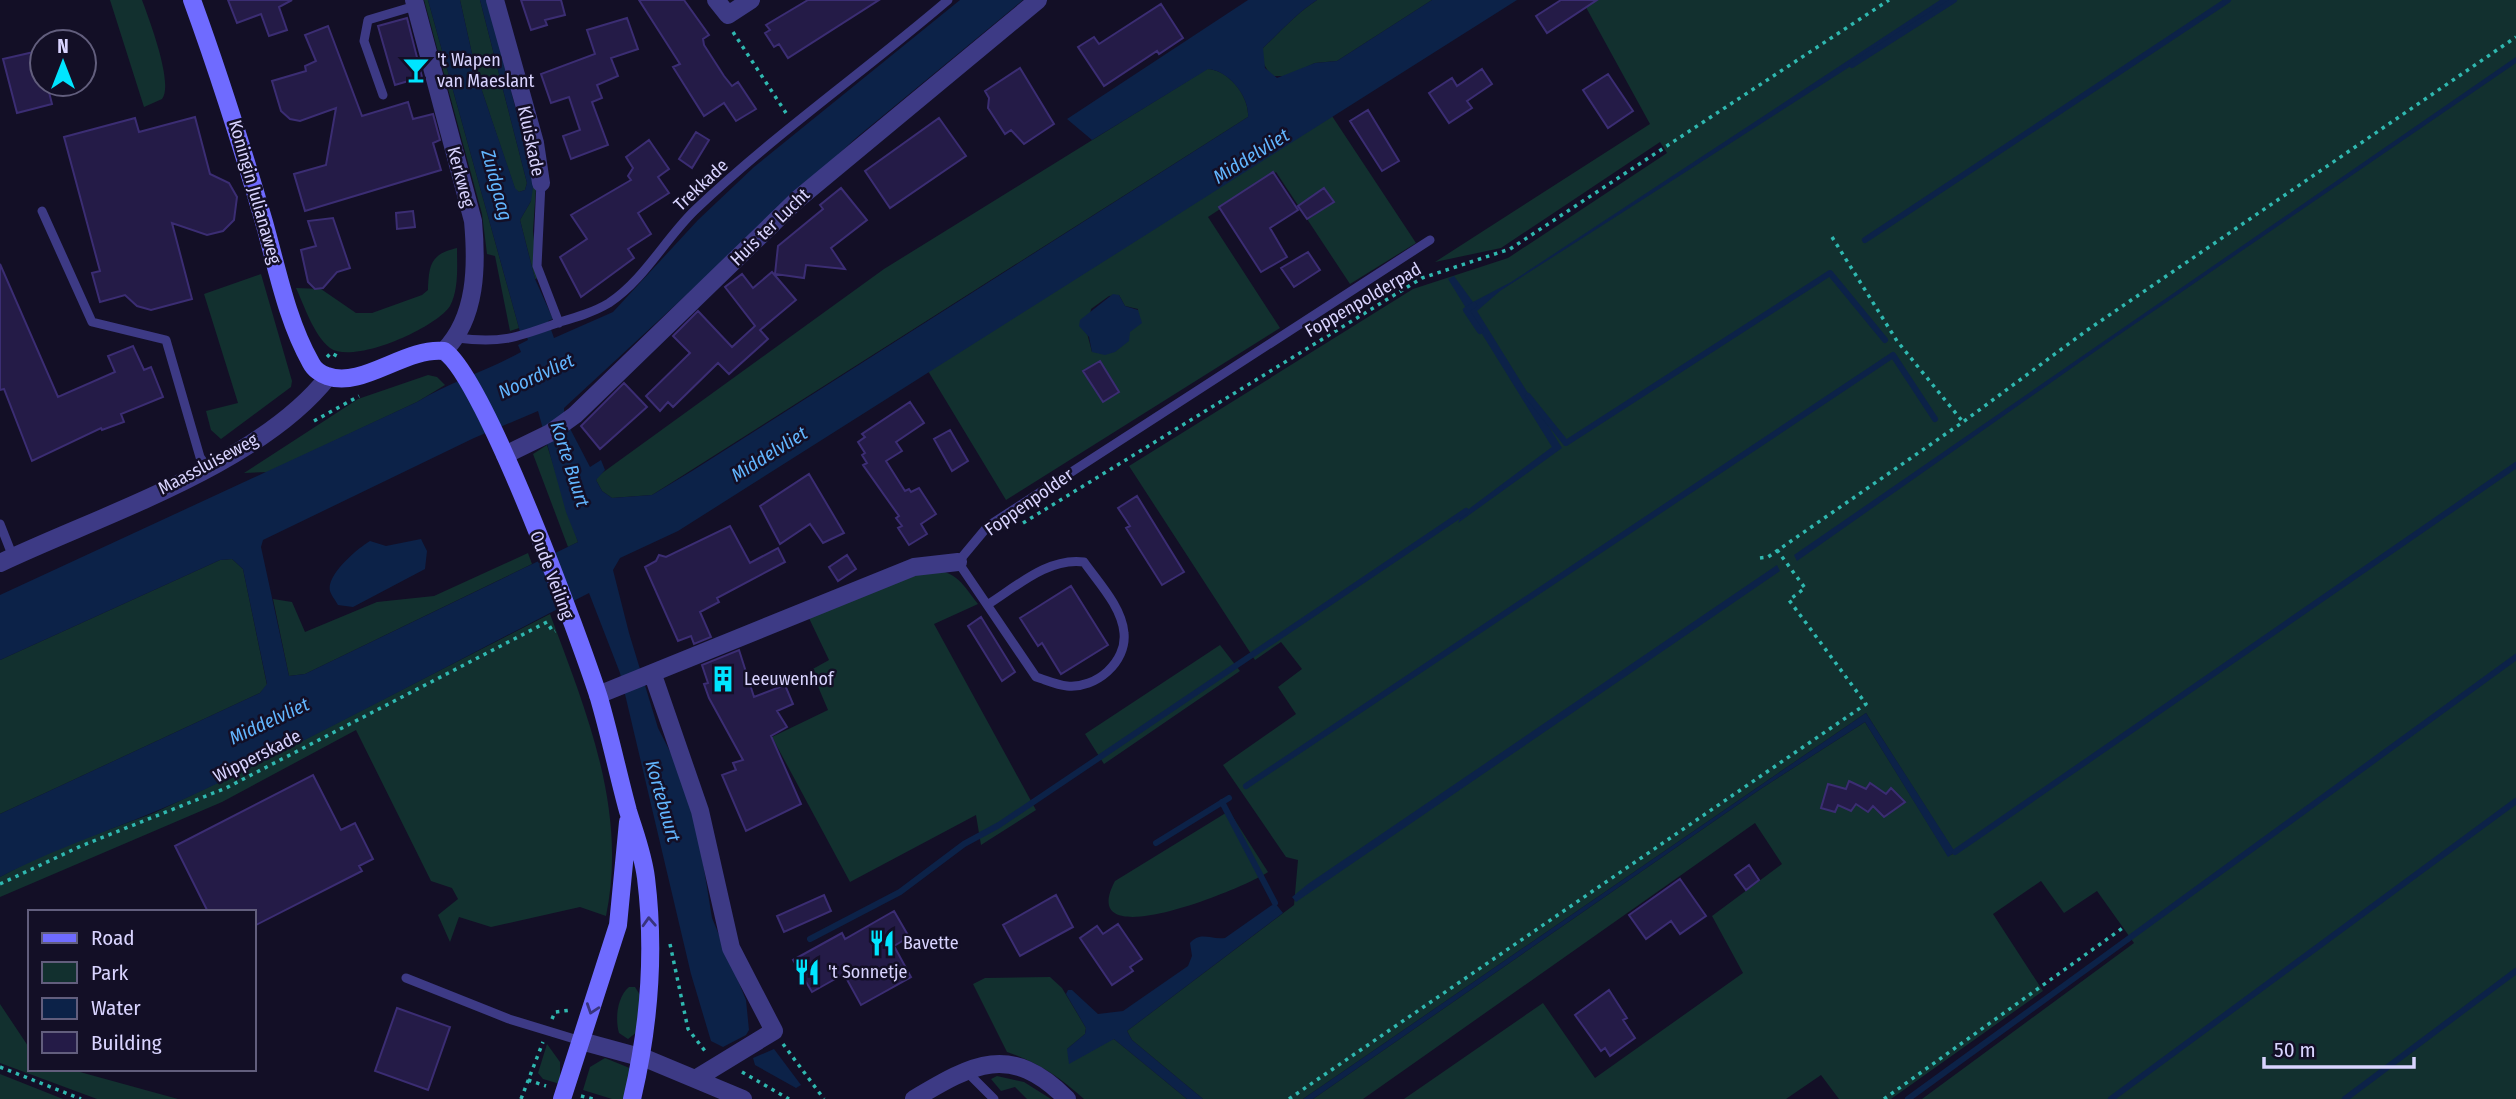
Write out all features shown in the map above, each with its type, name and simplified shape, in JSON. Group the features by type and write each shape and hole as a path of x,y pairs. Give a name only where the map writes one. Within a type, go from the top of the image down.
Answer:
{"main road":[{"name":"Koningin Julianaweg","path":"192,0 228,100 293,321 311,363 328,377"},
{"path":"328,377 357,376 418,352 444,351"},
{"name":"Oude Veiling","path":"444,351 461,369 496,434 543,550 598,695 629,814 643,851 650,932 648,990 642,1058 632,1099"},
{"name":"Oude Veiling","path":"562,1099 618,925 629,814"}],"street":[{"name":"Kluiskade","path":"495,0 535,143 541,183"},
{"path":"716,0 728,15 751,0"},
{"name":"Huis ter Lucht","path":"505,456 575,415 798,199 1038,0"},
{"name":"Kerkweg","path":"415,3 473,221 474,285 457,338 444,351"},
{"name":"Maassluiseweg","path":"6,560 239,452 293,415 328,377"},
{"path":"598,695 914,567 958,562"},
{"path":"650,675 700,811 731,948 774,1031 697,1078"},
{"path":"581,1041 642,1058 697,1078 728,1096"},
{"path":"914,1099 964,1069 996,1062 1022,1068 1053,1085 1067,1099"}],"lane":[{"name":"Trekkade","path":"457,338 486,342 526,335 588,314 625,292 694,211 793,124 948,0"},
{"path":"383,95 364,41 368,20 415,3"},
{"name":"Kluiskade","path":"541,183 537,266 555,324"},
{"path":"42,211 92,322 166,340 200,457 207,467"},
{"name":"Foppenpolder","path":"958,562 988,526 1430,240"},
{"path":"0,524 6,560"},
{"path":"958,562 987,605 1036,677 1069,686 1094,682 1119,660 1125,634 1118,612 1084,562 1068,559 1048,566 987,605"},
{"path":"406,978 547,1031 581,1041"},
{"path":"964,1069 994,1099"}],"path":[{"name":"Foppenpolderpad","path":"1018,526 1422,278 1510,249 1889,0"},
{"path":"728,15 727,24 793,124"},
{"path":"1760,558 1777,550 1963,422 2086,331 2516,37"},
{"path":"1832,237 1897,341 1963,422"},
{"path":"1289,1099 1866,704 1789,600 1805,588 1777,550"},
{"name":"Wipperskade","path":"0,884 69,851 226,788 547,622 552,632"},
{"path":"1884,1099 2124,927"},
{"path":"520,1099 555,1012 577,1009"},
{"path":"774,1031 824,1099"},
{"path":"723,1061 789,1099"},
{"path":"0,1067 81,1099"}],"green space":[{"path":"110,0 142,0 155,36 163,66 165,91 162,99 144,107"},
{"path":"424,0 428,0 519,328 510,331 495,256 487,254 482,214"},
{"path":"460,0 480,0 527,183 525,190 519,192 515,189 477,76"},
{"path":"1317,0 1432,0 1337,61 1315,63 1287,76 1271,76 1262,61 1263,48"},
{"path":"1582,0 2516,0 2516,1099 1922,1099 2134,943 2097,891 2064,913 2041,881 1993,914 2043,991 1891,1099 1839,1099 1821,1075 1786,1099 1404,1099 1543,1003 1595,1078 1743,973 1712,916 1782,864 1755,823 1363,1099 1313,1099 1762,788 1865,722 1948,856 1955,853 1866,713 1303,1099 1203,1099 1132,1040 1127,1031 1294,905 1298,860 1286,857 1223,765 1296,714 1278,687 1302,669 1281,642 1255,660 1129,466 1413,289 1508,258 1667,153 1660,142 1501,248 1435,262 1650,124"},
{"path":"505,63 520,106 536,188 533,231 538,278 535,279 520,220 531,201 530,159"},
{"path":"1207,69 1223,74 1236,86 1245,101 1248,117 652,495 612,498 602,491 596,480 598,476 884,269"},
{"path":"1332,116 1416,243 1350,284 1276,172 1208,217 1280,328 1006,500 928,371","holes":["1119,295 1125,306 1138,309 1134,328 1092,352 1087,333 1091,309 1109,296"]},
{"path":"457,248 456,285 450,306 429,324 374,348 341,352 330,348 314,328 296,288 321,289 356,313 372,313 422,295 428,290 433,262 442,253"},
{"path":"261,274 292,381 291,387 221,439 211,430 206,411 238,403 204,294"},
{"path":"428,375 437,377 445,385 417,402 268,472 244,473 358,399"},
{"path":"547,445 578,542 568,547 533,454"},
{"path":"528,553 532,564 305,674 289,676 273,599 292,602 305,632 377,602 434,596"},
{"path":"232,559 243,569 267,685 260,693 0,814 0,660 220,560"},
{"path":"923,568 950,574 978,604 934,624 1036,810 981,845 976,815 850,882 772,737 828,710 811,670 829,660 807,614"},
{"path":"550,614 589,724 607,799 612,838 606,916 580,907 491,927 459,917 450,942 438,915 458,899 452,888 431,881 356,730 222,802 0,897 0,877 47,852 154,813 253,766"},
{"path":"1220,645 1240,671 1104,764 1085,734"},
{"path":"1229,811 1268,872 1200,902 1140,917 1119,915 1109,904 1115,881"},
{"path":"1050,977 1062,988 1086,1028 1085,1034 1067,1049 1114,1039 1187,1099 1084,1099 1049,1071 1007,1052 973,984 985,978"},
{"path":"629,987 635,987 640,995 637,1032 628,1039 619,1033 617,1015 622,996"},
{"path":"0,1004 28,1046 28,1071 76,1071 178,1099 97,1099 0,1063"},
{"path":"547,1044 560,1062 560,1084 543,1079 538,1073"},
{"path":"605,1058 632,1069 627,1099 612,1099 583,1090 590,1067"},
{"path":"0,1074 63,1099 0,1099"},
{"path":"997,1076 1024,1082 1051,1099 1027,1099 1015,1087 1001,1091 991,1079"}],"water":[{"path":"428,0 460,0 477,76 515,188 519,192 525,190 527,183 480,0 488,0 534,181 531,201 520,220 535,279 553,319 548,321 554,338 613,312 698,220 754,167 960,0 1023,0 856,138 564,408 564,417 590,467 601,460 605,470 596,480 602,491 612,498 652,495 1248,117 1245,101 1236,86 1223,74 1208,69 1092,140 1067,119 1248,0 1317,0 1263,48 1265,68 1277,78 1315,63 1337,61 1432,0 1517,0 678,531 620,558 613,570 629,633 658,728 682,775 700,844 712,918 746,1000 749,1030 746,1035 723,1047 711,1041 691,974 620,673 589,593 245,770 171,805 48,854 0,877 0,814 260,693 267,684 243,569 232,559 220,560 0,660 0,595 508,359 521,352 518,345 528,340 525,331 520,332","holes":["538,411 566,512 578,542 305,674 289,676 261,547 263,540 474,438"]},
{"path":"1940,0 1954,0 1500,291 1477,311 1562,448 1458,523 1462,514 1552,447 1448,279 1454,276 1473,302 1511,282"},
{"path":"2516,57 2516,63 2113,339 1797,561 1794,555"},
{"path":"1113,294 1119,295 1125,306 1138,310 1142,323 1130,332 1129,341 1115,352 1105,355 1092,352 1089,337 1079,326 1080,320"},
{"path":"421,539 427,551 425,569 353,607 338,605 330,585 338,570 358,550 370,541 386,546"},
{"path":"1777,565 1780,571 1296,902 1292,897 1308,884"},
{"path":"1866,713 1955,852 1948,857 1865,722 1762,788 1313,1099 1303,1099"},
{"path":"1275,903 1283,913 1127,1031 1132,1040 1203,1099 1187,1099 1114,1039 1069,1064 1067,1049 1085,1034 1086,1028 1066,994 1068,990 1072,990 1098,1014 1123,1011 1188,966 1192,956 1190,943 1194,939 1225,938"},
{"path":"774,1049 801,1085 796,1088 755,1065 753,1058"}],"building":[{"path":"228,0 292,0 279,7 287,30 269,36 261,14 237,23"},
{"path":"521,0 561,0 565,15 545,20 547,25 531,30"},
{"path":"639,0 684,0 709,35 703,39 704,45 724,76 732,86 738,82 756,109 736,121 724,103 704,116 673,67 680,64"},
{"path":"808,0 879,0 788,58 779,44 774,47 765,33 770,30 766,25"},
{"path":"1561,0 1597,0 1547,33 1536,16"},
{"path":"1161,4 1183,38 1159,54 1157,51 1104,86 1078,47 1094,37 1099,44"},
{"path":"407,18 422,77 395,85 378,26"},
{"path":"627,18 638,49 611,58 618,76 597,85 602,98 592,102 608,145 571,159 563,136 580,130 569,97 551,103 541,74 595,54 587,30"},
{"path":"328,26 362,116 408,102 413,119 433,114 440,140 433,143 441,170 305,211 294,174 326,165 336,108 300,121 290,119 281,111 272,81 306,71 305,66 316,61 305,35"},
{"path":"28,53 28,98 50,98 52,104 17,113 3,59"},
{"path":"1020,68 1054,124 1024,144 1011,130 1005,134 988,108 989,98 985,91"},
{"path":"1482,69 1492,84 1467,101 1472,108 1449,123 1429,93 1452,78 1457,86"},
{"path":"1608,74 1633,111 1608,128 1583,90"},
{"path":"1368,110 1399,161 1382,171 1350,121"},
{"path":"195,117 210,174 229,183 237,197 234,220 223,231 207,235 172,223 192,299 151,310 137,306 125,295 100,302 92,273 100,271 64,137 135,118 139,132"},
{"path":"939,118 966,156 890,208 865,171"},
{"path":"696,132 709,140 692,168 679,159"},
{"path":"649,140 669,169 658,177 669,193 638,213 651,234 628,249 634,258 581,297 560,257 587,239 571,215 631,180 628,176 633,168 626,157"},
{"path":"1273,172 1298,210 1270,228 1287,257 1261,272 1219,207"},
{"path":"841,188 867,220 831,248 845,269 806,265 804,278 775,274 778,246 823,209 820,205"},
{"path":"1324,188 1334,202 1307,219 1298,206"},
{"path":"413,211 415,227 397,229 396,213"},
{"path":"333,218 350,268 337,272 323,288 315,289 308,282 301,250 316,246 308,221"},
{"path":"1308,252 1320,270 1294,287 1281,268"},
{"path":"0,264 58,397 115,372 108,356 133,346 144,370 151,367 163,397 121,414 124,422 102,430 101,428 32,461 4,389 0,390"},
{"path":"772,272 796,300 760,330 768,339 729,374 718,363 673,407 668,402 660,411 646,396 690,353 673,336 698,311 732,347 755,326 725,287 742,274 753,288"},
{"path":"1100,361 1119,392 1103,402 1083,371"},
{"path":"624,383 647,407 600,449 581,426"},
{"path":"910,402 924,423 896,442 902,451 886,461 905,491 909,489 911,492 919,488 936,514 921,524 927,534 909,545 898,528 902,526 896,518 899,516 863,465 867,463 862,455 865,453 858,442 865,437 862,434"},
{"path":"950,430 968,461 952,471 934,439"},
{"path":"809,474 844,533 823,543 810,524 780,544 760,506"},
{"path":"1137,496 1184,572 1162,585 1126,528 1130,526 1118,508"},
{"path":"730,526 750,563 778,548 785,562 717,598 719,602 700,612 711,637 694,644 691,636 678,641 645,567 656,561 659,555 666,557"},
{"path":"847,555 856,569 838,581 829,567"},
{"path":"1071,586 1108,645 1061,674 1042,643 1038,646 1020,618"},
{"path":"981,617 1015,672 1002,681 968,626"},
{"path":"739,650 754,697 785,685 793,704 777,711 787,727 771,736 801,804 746,831 722,775 736,770 733,763 743,760 709,698 704,684 708,683 702,665"},
{"path":"313,775 341,830 355,823 373,859 359,866 362,871 256,925 256,910 207,910 175,846"},
{"path":"1849,781 1866,789 1870,783 1886,794 1891,788 1905,802 1884,817 1873,806 1868,812 1856,804 1851,811 1838,805 1835,812 1821,808 1828,784 1846,789"},
{"path":"1749,865 1759,880 1746,890 1735,875"},
{"path":"1680,879 1706,916 1680,934 1671,921 1646,939 1629,915"},
{"path":"824,895 831,911 784,932 777,916"},
{"path":"1056,895 1073,927 1020,956 1003,925"},
{"path":"894,911 909,937 894,946 911,977 861,1005 844,974 812,992 793,960 842,933 845,939"},
{"path":"1118,924 1142,959 1130,967 1133,971 1112,985 1080,938 1097,926 1103,934"},
{"path":"1609,990 1627,1018 1623,1020 1635,1038 1610,1056 1605,1048 1601,1051 1575,1015"},
{"path":"397,1008 450,1027 428,1090 375,1071"}],"waterway":[{"path":"1852,65 1954,0"},
{"path":"1865,240 2228,0"},
{"path":"1528,396 1566,443 1830,273 1885,340"},
{"path":"1474,305 1466,310 1480,331"},
{"path":"1246,786 1893,355 1935,419"},
{"path":"1955,852 2516,465"},
{"path":"810,939 900,892 964,844 999,825 1466,511"},
{"path":"1908,1099 2516,657"},
{"path":"1156,843 1229,798"},
{"path":"2111,1099 2516,801"},
{"path":"1222,802 1275,903"},
{"path":"2345,1099 2516,971"}],"place":[{"name":"'t Wapen van Maeslant","path":"416,70"},
{"name":"Leeuwenhof","path":"723,679"},
{"name":"Bavette","path":"882,943"},
{"name":"'t Sonnetje","path":"807,972"}],"water label":[{"name":"Middelvliet","path":"1251,156"},
{"name":"Zuidgaag","path":"497,185"},
{"name":"Noordvliet","path":"536,376"},
{"name":"Middelvliet","path":"769,454"},
{"name":"Korte Buurt","path":"570,464"},
{"name":"Middelvliet","path":"269,721"},
{"name":"Kortebuurt","path":"663,801"}]}
